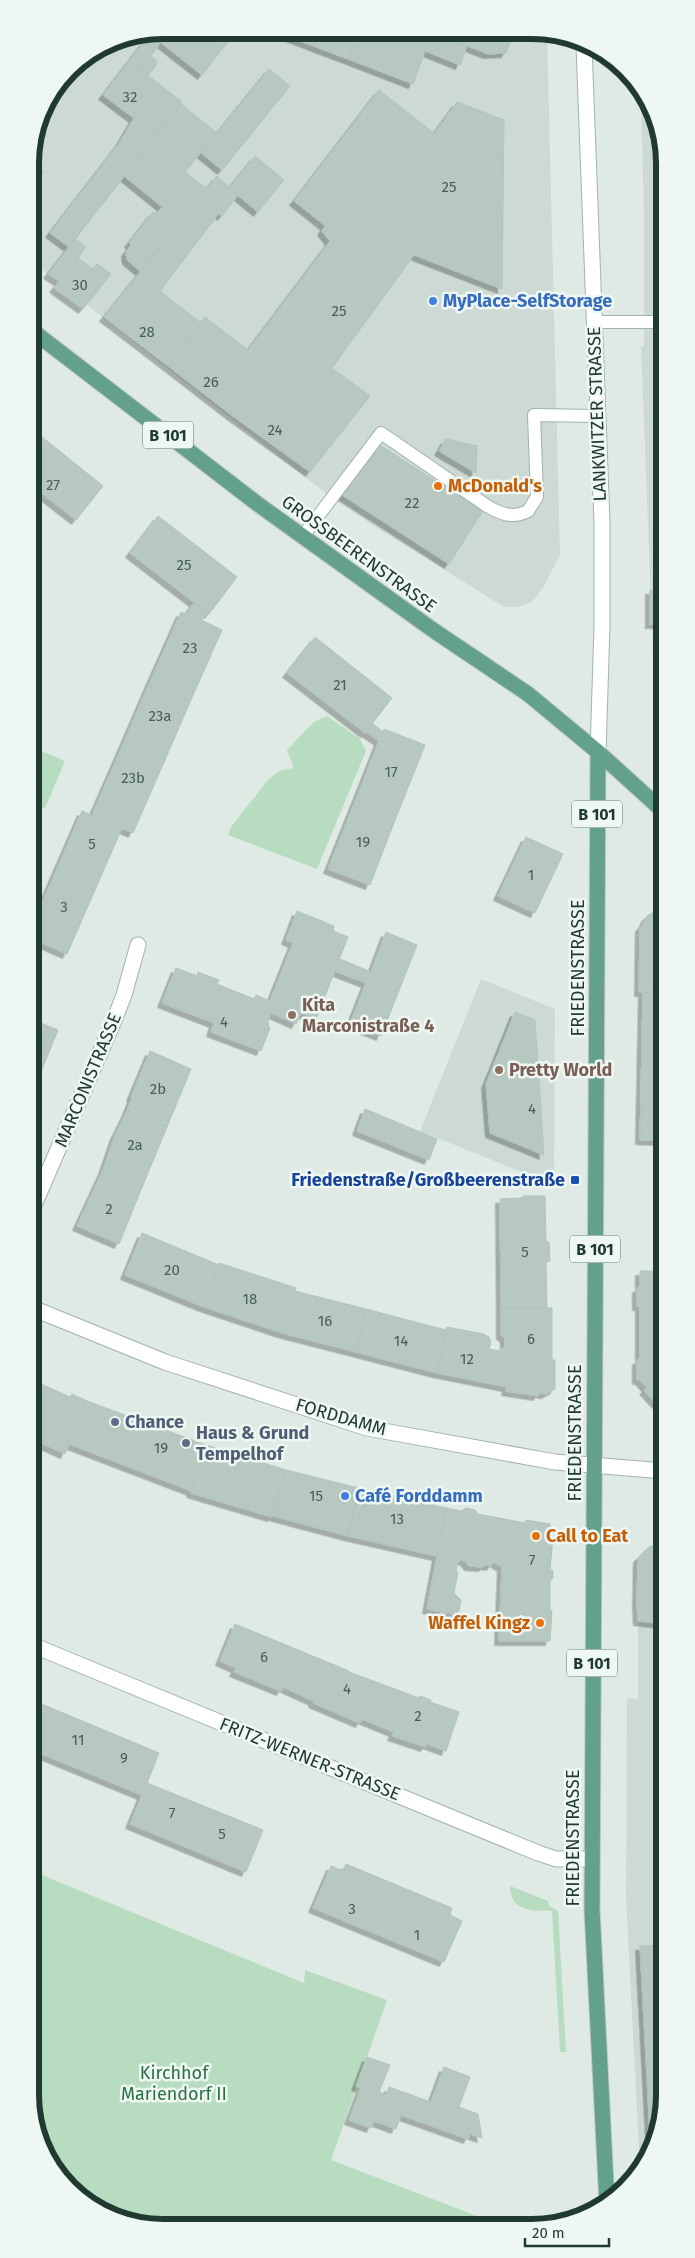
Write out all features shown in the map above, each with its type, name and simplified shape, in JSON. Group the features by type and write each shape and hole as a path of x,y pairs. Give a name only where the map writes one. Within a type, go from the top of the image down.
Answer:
{"main road":[{"name":"GROSSBEERENSTRASSE","path":"39,336 259,505 433,630 512,682 549,710 656,805"},
{"name":"FRIEDENSTRASSE","path":"598,752 591,1859 607,2195"}],"street":[{"name":"LANKWITZER STRASSE","path":"584,50 602,523 602,626 598,752"},
{"name":"MARCONISTRASSE","path":"39,1196 115,1018 124,995 138,945"},
{"name":"FORDDAMM","path":"39,1311 165,1362 367,1428 555,1462 656,1471"},
{"name":"FRITZ-WERNER-STRASSE","path":"39,1648 556,1859 591,1859"}],"lane":[{"path":"594,322 656,322"},
{"path":"303,536 381,433 487,506 502,514 516,515 531,509 537,498 534,415 597,416"}],"shaded area":[{"path":"154,39 547,40 560,555 535,599 518,607 504,607 328,495 39,267 39,154 43,130 55,100 81,69 100,55 123,45"},
{"path":"641,102 654,138 656,162 656,729 641,346 644,346"},
{"name":"Pretty World","path":"481,979 555,1009 554,1185 420,1131"},
{"path":"638,1621 656,1623 656,2104 650,2135 639,2159 626,1897 627,1698 638,1699"}],"green space":[{"path":"327,716 360,739 366,751 317,869 228,835 231,827 268,780 279,771 294,768 287,750 314,722"},
{"path":"41,751 65,761 45,808 39,806 39,756"},
{"name":"Kirchhof Mariendorf II","path":"39,1874 304,1983 305,1970 387,2000 331,2160 485,2219 146,2218 123,2213 100,2203 75,2183 51,2150 41,2120 39,2104"},
{"path":"510,1886 548,1901 549,1906 558,1911 566,2052 560,2052 552,1911 530,1910 518,1906 511,1895"}],"building":[{"path":"156,39 230,39 202,75"},
{"path":"157,39 161,42 151,56 156,60 156,66 148,75 129,61 145,40"},
{"path":"295,39 356,39 348,59"},
{"path":"356,39 449,39 467,46 460,65 425,51 413,84 348,59"},
{"path":"449,39 511,39 506,53 488,54"},
{"path":"129,61 182,102 156,135 103,95"},
{"path":"269,69 290,86 222,170 201,153"},
{"path":"379,90 435,134 352,247 294,201"},
{"path":"457,102 504,120 502,289 414,255 357,240"},
{"path":"181,104 217,133 185,172 149,144"},
{"path":"134,118 156,135 139,157 120,142"},
{"path":"120,142 139,157 69,247 50,233"},
{"path":"149,144 207,189 181,222 124,176"},
{"path":"255,156 284,180 258,212 229,188"},
{"path":"39,169 43,172 39,177"},
{"path":"217,176 238,195 222,216 200,198"},
{"path":"200,198 219,213 160,291 201,323 168,366 104,317"},
{"path":"162,207 181,222 140,271 127,260 126,252 131,245 129,243 153,212 156,214"},
{"path":"325,226 352,247 230,414 168,366 205,317 248,350 330,241 322,231"},
{"path":"75,239 86,247 60,282 48,274"},
{"path":"357,240 414,255 332,368 370,396 310,472 230,414"},
{"path":"78,258 93,269 97,264 111,274 83,309 54,288"},
{"path":"39,434 103,486 76,520 39,491"},
{"path":"446,439 477,446 476,473 439,451"},
{"path":"376,443 483,511 449,564 342,495"},
{"path":"158,516 237,577 209,614 130,553"},
{"path":"650,590 656,590 656,624 650,624"},
{"path":"194,603 207,613 201,620 222,630 190,702 149,684 181,612 186,614"},
{"path":"315,637 392,698 365,733 287,673"},
{"path":"149,684 190,702 165,760 124,742"},
{"path":"372,723 383,732 384,729 425,745 397,815 356,799 379,741 366,732"},
{"path":"124,742 165,760 133,833 92,815"},
{"path":"356,799 397,815 370,885 328,869"},
{"path":"82,811 122,828 95,890 55,873"},
{"path":"526,837 563,854 535,913 498,896"},
{"path":"55,873 95,890 67,954 39,942 39,910"},
{"path":"297,911 334,926 333,931 348,937 316,1019 301,1013 296,1024 271,1013 267,1023 269,1023 268,1027 270,1028 261,1051 211,1032 214,1023 162,1003 176,968 197,976 198,972 219,980 217,984 254,999 256,995 270,1001 293,943 286,940"},
{"path":"656,911 656,993 639,992 640,927 647,916"},
{"path":"386,932 417,945 381,1036 350,1024 366,983 335,971 340,959 371,972"},
{"path":"643,993 656,993 656,1141 640,1140"},
{"path":"515,1012 535,1020 544,1155 490,1133 486,1084"},
{"path":"39,1022 58,1030 41,1072 39,1071"},
{"path":"150,1051 191,1069 167,1127 127,1111"},
{"path":"365,1109 437,1139 429,1160 357,1131"},
{"path":"127,1111 167,1127 143,1185 103,1170 115,1135"},
{"path":"103,1170 143,1185 119,1244 77,1226"},
{"path":"523,1196 545,1196 546,1242 549,1242 550,1261 546,1262 547,1308 501,1308 500,1199 522,1198"},
{"path":"142,1233 219,1265 204,1307 125,1275"},
{"path":"219,1263 296,1288 282,1333 204,1307"},
{"path":"640,1271 656,1271 656,1403 644,1390 647,1388 640,1380 637,1380 637,1360 640,1360 640,1306 637,1306 637,1288 640,1288"},
{"path":"295,1291 366,1309 356,1352 282,1333"},
{"path":"501,1308 552,1308 552,1360 555,1360 555,1389 546,1394 539,1393 538,1396 506,1391 507,1387 437,1373 447,1327 483,1334 489,1337 491,1342 489,1349 499,1351 505,1347 505,1338 501,1335"},
{"path":"366,1309 446,1330 437,1373 356,1352"},
{"path":"39,1383 70,1397 72,1394 87,1401 65,1454 39,1442"},
{"path":"87,1401 206,1445 192,1491 69,1444"},
{"path":"206,1445 286,1470 272,1517 191,1493"},
{"path":"286,1470 359,1488 348,1536 273,1516"},
{"path":"359,1488 446,1508 437,1556 348,1536"},
{"path":"446,1508 461,1511 466,1508 475,1510 478,1514 525,1523 526,1520 550,1524 550,1538 553,1539 550,1569 553,1571 553,1578 550,1581 550,1610 552,1611 550,1641 499,1641 502,1567 494,1562 491,1566 484,1565 483,1567 469,1566 465,1561 461,1560 457,1564 456,1570 458,1572 454,1593 461,1600 458,1615 427,1609"},
{"path":"650,1546 656,1547 656,1623 638,1621 638,1558"},
{"path":"235,1624 349,1672 419,1698 420,1696 431,1700 430,1702 459,1712 446,1751 427,1744 425,1747 392,1736 394,1732 362,1719 360,1723 313,1703 314,1701 283,1687 281,1691 234,1672 236,1668 220,1661"},
{"path":"39,1703 159,1753 147,1783 263,1830 246,1872 130,1824 142,1795 39,1753"},
{"path":"346,1864 452,1908 450,1915 462,1921 444,1962 313,1908 331,1866 343,1871"},
{"path":"656,1945 656,2104 650,2135 640,1946"},
{"path":"367,2057 390,2065 379,2092 386,2095 389,2087 431,2102 444,2067 470,2077 459,2107 478,2114 482,2138 470,2134 468,2139 401,2115 396,2129 374,2121 371,2128 349,2120 361,2088 356,2086"}],"place":[{"name":"MyPlace-SelfStorage","path":"433,301"},
{"name":"McDonald's","path":"438,486"},
{"name":"Kita Marconistraße 4","path":"292,1015"},
{"name":"Pretty World","path":"499,1070"},
{"name":"Friedenstraße/Großbeerenstraße","path":"575,1180"},
{"name":"Chance","path":"115,1422"},
{"name":"Haus & Grund Tempelhof","path":"186,1443"},
{"name":"Café Forddamm","path":"345,1496"},
{"name":"Call to Eat","path":"536,1536"},
{"name":"Waffel Kingz","path":"540,1623"}]}
